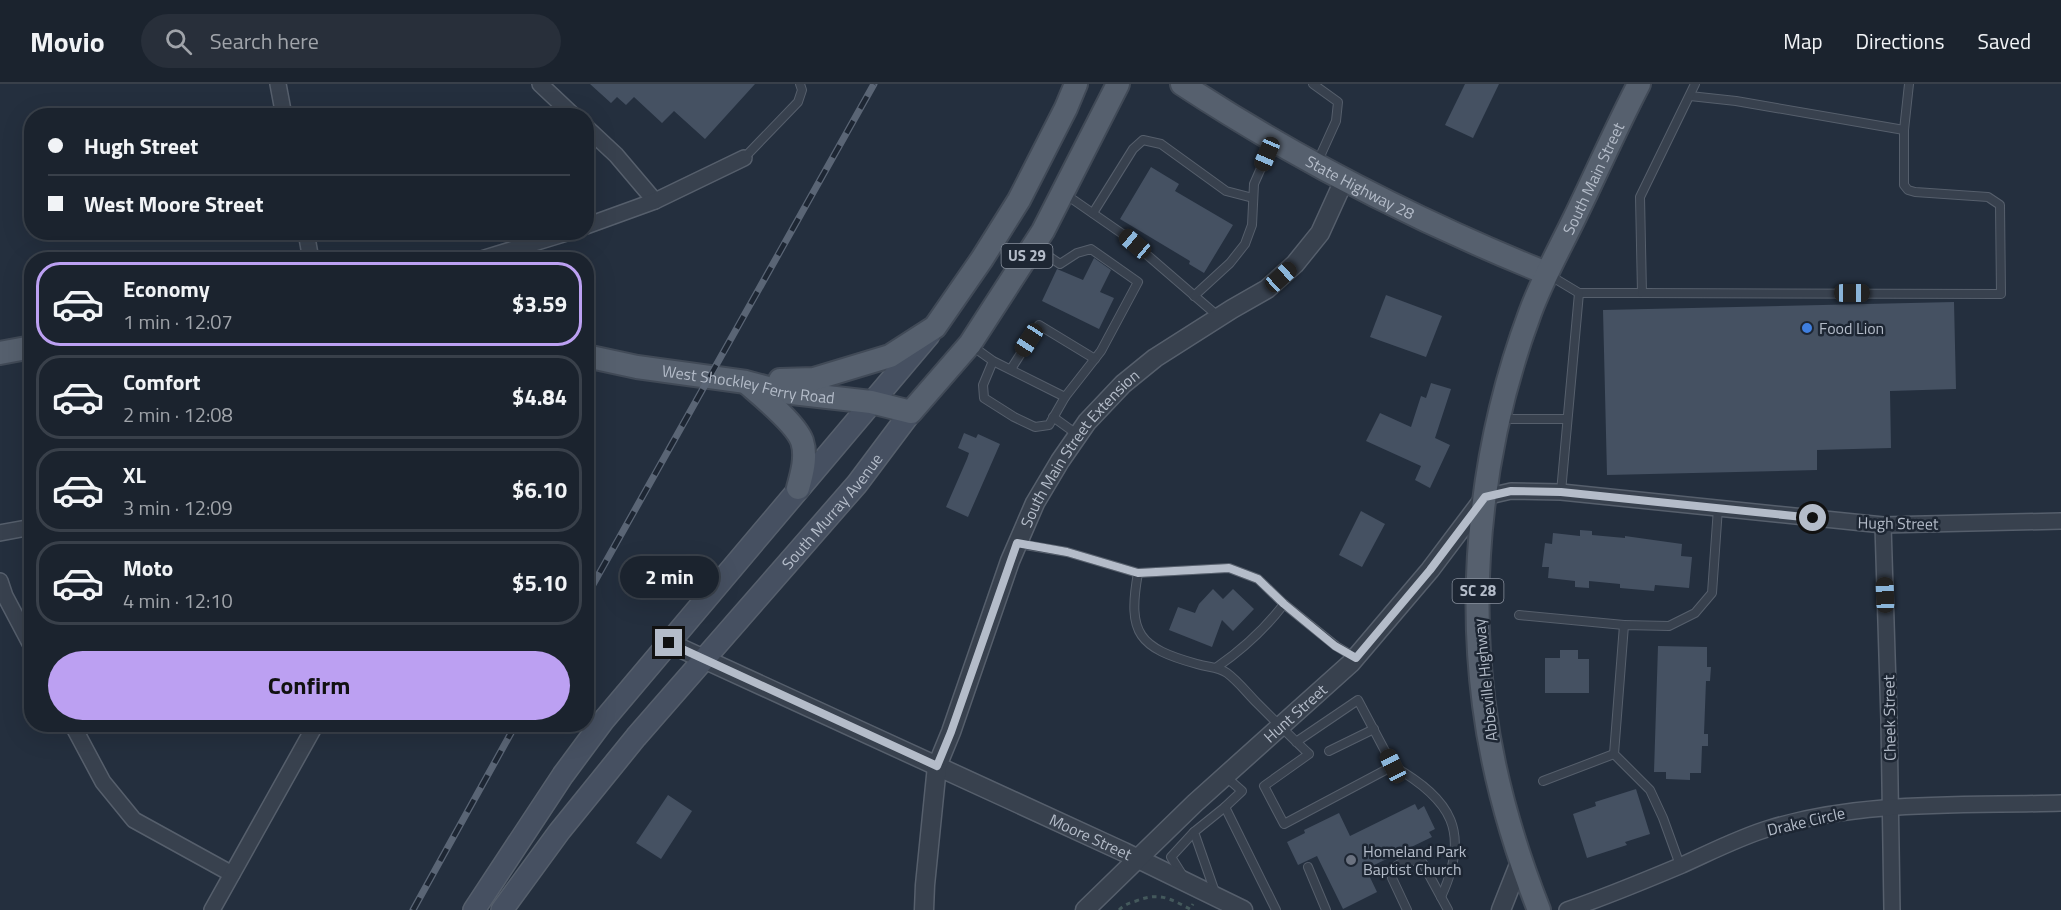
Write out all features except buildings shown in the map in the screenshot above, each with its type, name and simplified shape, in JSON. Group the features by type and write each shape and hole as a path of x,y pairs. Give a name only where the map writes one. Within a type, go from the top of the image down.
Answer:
{"main road":[{"name":"US 29","path":"746,382 814,379 890,356 935,327 1019,200 1076,84"},
{"name":"South Murray Avenue","path":"502,910 636,736 857,484 911,412 970,344 1034,246 1064,193 1118,84"},
{"name":"State Highway 28","path":"1182,84 1218,108 1345,178 1493,251 1546,273"},
{"name":"South Main Street","path":"1546,273 1639,84"},
{"name":"Abbeville Highway","path":"1539,910 1520,862 1507,816 1484,706 1479,658 1479,563 1485,497 1498,419 1522,334 1546,273"},
{"path":"474,910 563,775 603,721 935,327"},
{"path":"0,353 24,348"},
{"name":"West Shockley Ferry Road","path":"594,358 637,367 746,382 783,392 871,402 911,412"},
{"path":"746,382 781,413 802,440 804,465 798,488"}],"street":[{"path":"278,84 282,108"},
{"path":"540,84 566,108"},
{"path":"594,134 616,154 655,201"},
{"path":"594,223 655,201 744,158"},
{"name":"South Main Street Extension","path":"924,910 937,766 1017,543 1035,503 1087,422 1123,384 1147,364 1219,317 1268,289 1295,264 1320,232 1345,178"},
{"path":"504,252 544,240"},
{"name":"Hugh Street","path":"1485,497 1511,491 1561,492 1883,525 2061,521"},
{"name":"Hunt Street","path":"1085,910 1225,776 1281,728 1356,658 1430,570 1485,497"},
{"name":"Cheek Street","path":"1883,525 1892,910"},
{"path":"0,533 24,528"},
{"path":"0,581 5,596 24,632"},
{"name":"Moore Street","path":"669,643 1137,858 1243,910"},
{"path":"76,732 103,782 134,820 232,874"},
{"path":"212,910 312,732"},
{"name":"Drake Circle","path":"1567,910 1644,881 1770,828 1851,811 1890,807 2061,803"},
{"path":"1501,910 1520,862"}],"lane":[{"path":"744,158 798,102 802,90 800,84"},
{"path":"1312,84 1338,102 1336,121 1317,163"},
{"path":"1642,293 1640,196 1695,84"},
{"path":"1546,273 1580,293 2001,294 2000,205 1989,197 1908,190 1904,185 1904,130 1909,84"},
{"path":"1690,96 1747,103 1904,130"},
{"path":"1093,213 1133,149 1143,140 1161,144 1226,191 1253,198"},
{"path":"1194,296 1230,263 1245,244 1252,225 1254,184 1274,140"},
{"path":"1064,193 1147,254 1219,317"},
{"path":"993,361 982,385 984,398 1035,427 1049,425 1065,397 1101,351 1138,282 1091,249 1077,253 1060,264 1034,246"},
{"path":"1561,492 1580,293"},
{"path":"1011,369 1039,325 1095,359"},
{"path":"970,344 993,361 1065,397"},
{"path":"1053,417 1078,435"},
{"path":"1498,419 1567,419"},
{"path":"1519,615 1624,625 1669,626 1695,613 1712,593 1718,508"},
{"path":"1017,543 1067,552 1138,573 1229,568 1258,579 1335,646 1356,658"},
{"path":"1138,573 1133,600 1136,624 1144,640 1159,651 1200,665 1217,667 1230,675 1309,754 1264,786 1284,824 1393,766"},
{"path":"1217,667 1253,640 1284,604"},
{"path":"1624,625 1614,754 1650,790 1680,865"},
{"path":"1296,742 1359,700 1393,766 1434,794 1449,814 1455,839 1450,877 1441,897"},
{"path":"1329,751 1374,729"},
{"path":"1543,781 1614,754"},
{"path":"1202,890 1171,857 1194,832 1242,791 1225,776"},
{"path":"1225,807 1276,910"},
{"path":"1194,832 1202,890"},
{"path":"1407,910 1392,878 1394,868 1403,862 1421,860 1448,910"},
{"path":"1308,867 1326,910"}],"path":[{"path":"1119,910 1123,905 1151,895 1170,898 1192,909 1202,890"}],"railway":[{"path":"594,583 874,84"},
{"path":"413,910 512,732"}],"place":[{"name":"Food Lion","path":"1807,328"},
{"name":"Homeland Park Baptist Church","path":"1351,860"}],"route":[{"path":"669,643 937,766 1017,543 1067,552 1138,573 1229,568 1258,579 1335,646 1356,658 1430,570 1485,497 1511,491 1561,492 1813,518"}]}
